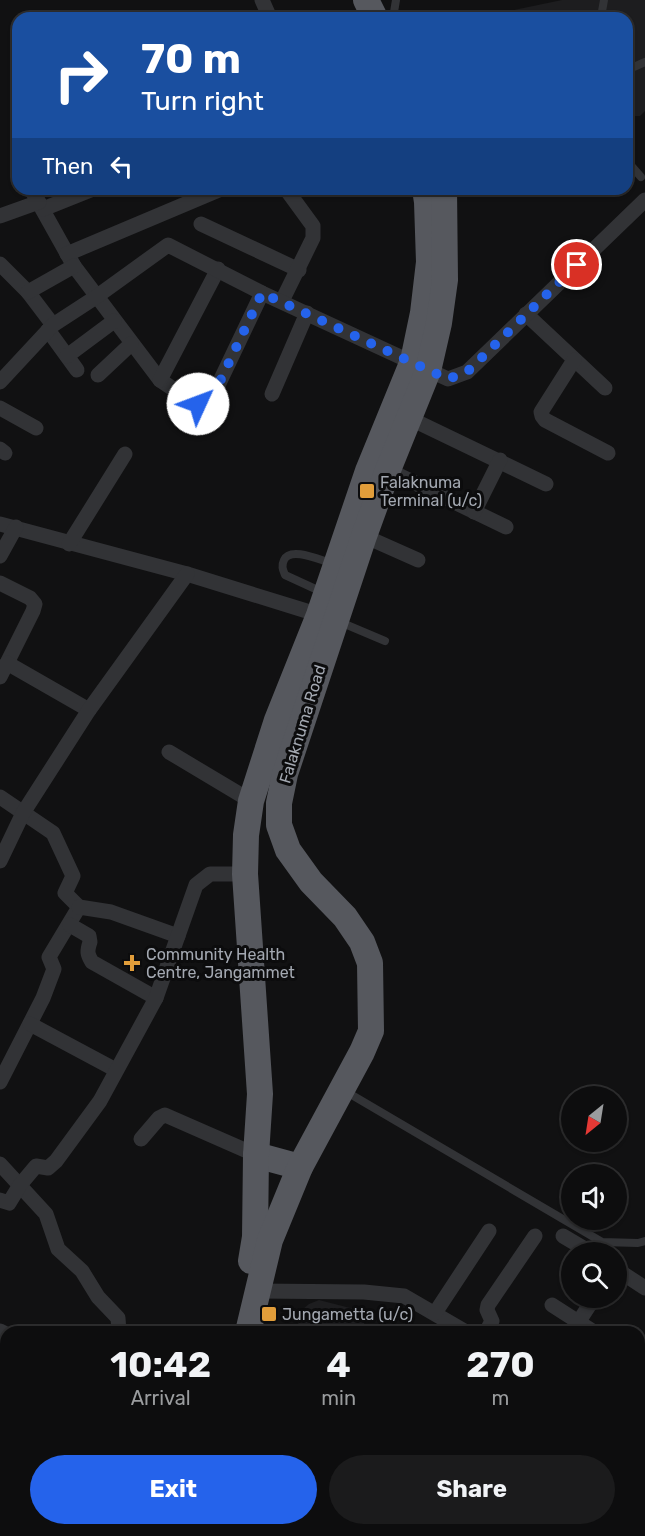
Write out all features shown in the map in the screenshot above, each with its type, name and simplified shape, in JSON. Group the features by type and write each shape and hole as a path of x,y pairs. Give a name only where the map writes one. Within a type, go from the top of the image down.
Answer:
{"highway":[{"name":"Falaknuma Road","path":"427,195 437,227"},
{"name":"Falaknuma Road","path":"238,1326 247,1291 255,1237 256,1155 260,1094 245,874 246,835 251,801 277,720 327,610 364,536 409,418 420,366 429,262 443,195"},
{"name":"Falaknuma Road","path":"249,1326 270,1240 300,1167 371,1031 370,963 362,942 345,917 311,882 288,850 279,825 279,803 327,610 335,564 368,471 420,366"},
{"path":"256,1155 300,1167"}],"street":[{"path":"0,216 38,200 63,195"},
{"path":"28,292 70,260 208,195"},
{"path":"282,301 313,238 313,226 290,195"},
{"path":"38,200 70,260 131,345 160,380 198,404 212,398 262,293"},
{"path":"1,379 51,327 168,245 262,293 448,379 467,372 645,200"},
{"path":"201,224 298,270"},
{"path":"0,264 28,292 77,370"},
{"path":"160,380 218,269"},
{"path":"272,394 307,313"},
{"path":"526,314 605,388"},
{"path":"67,356 114,321"},
{"path":"98,375 131,345"},
{"path":"574,360 541,412 542,416 545,420 608,453"},
{"path":"0,408 36,428"},
{"path":"409,418 546,484"},
{"path":"69,544 125,454"},
{"path":"474,512 500,460"},
{"path":"388,470 506,527"},
{"path":"0,524 327,610"},
{"path":"0,556 16,527"},
{"path":"364,536 418,560"},
{"path":"0,861 23,813 89,710 187,574"},
{"path":"0,583 30,598 35,604 3,670 89,710"},
{"path":"169,752 251,801"},
{"path":"0,798 53,833 73,876 65,893 79,907 111,912 178,936"},
{"path":"0,1200 9,1203 36,1166 48,1168 56,1161 100,1101 156,998 196,885 210,874 245,874"},
{"path":"0,1082 43,998 54,969 49,957 79,907"},
{"path":"70,924 88,936 90,942 87,949 92,962 156,998"},
{"path":"30,1024 116,1070"},
{"path":"141,1139 159,1118 165,1115 256,1155"},
{"path":"0,1164 46,1214 57,1250 82,1271 98,1297 118,1318 119,1326"},
{"path":"435,1313 489,1231"},
{"path":"490,1326 492,1318 488,1314 488,1305 535,1236"},
{"path":"563,1236 573,1242"},
{"path":"627,1276 645,1288"},
{"path":"258,1291 404,1296 456,1326"},
{"path":"552,1305 574,1326"},
{"path":"576,1326 587,1308"}],"lane":[{"path":"633,168 641,177"},
{"path":"335,564 295,553 284,559 283,570 285,575 327,610 385,641"},
{"path":"341,1089 602,1242 638,1243 645,1241"}],"shaded area":[{"path":"562,0 645,0 645,111 640,116 633,116 633,12 504,12"},
{"path":"319,1300 354,1309 363,1318 365,1326 299,1326 298,1319 302,1310"}],"place":[{"name":"Falaknuma Terminal (u/c)","path":"367,491"},
{"name":"Community Health Centre, Jangammet","path":"132,963"},
{"name":"Jungametta (u/c)","path":"269,1314"}],"route":[{"path":"198,404 212,398 262,293 448,379 467,372 577,265"}]}
